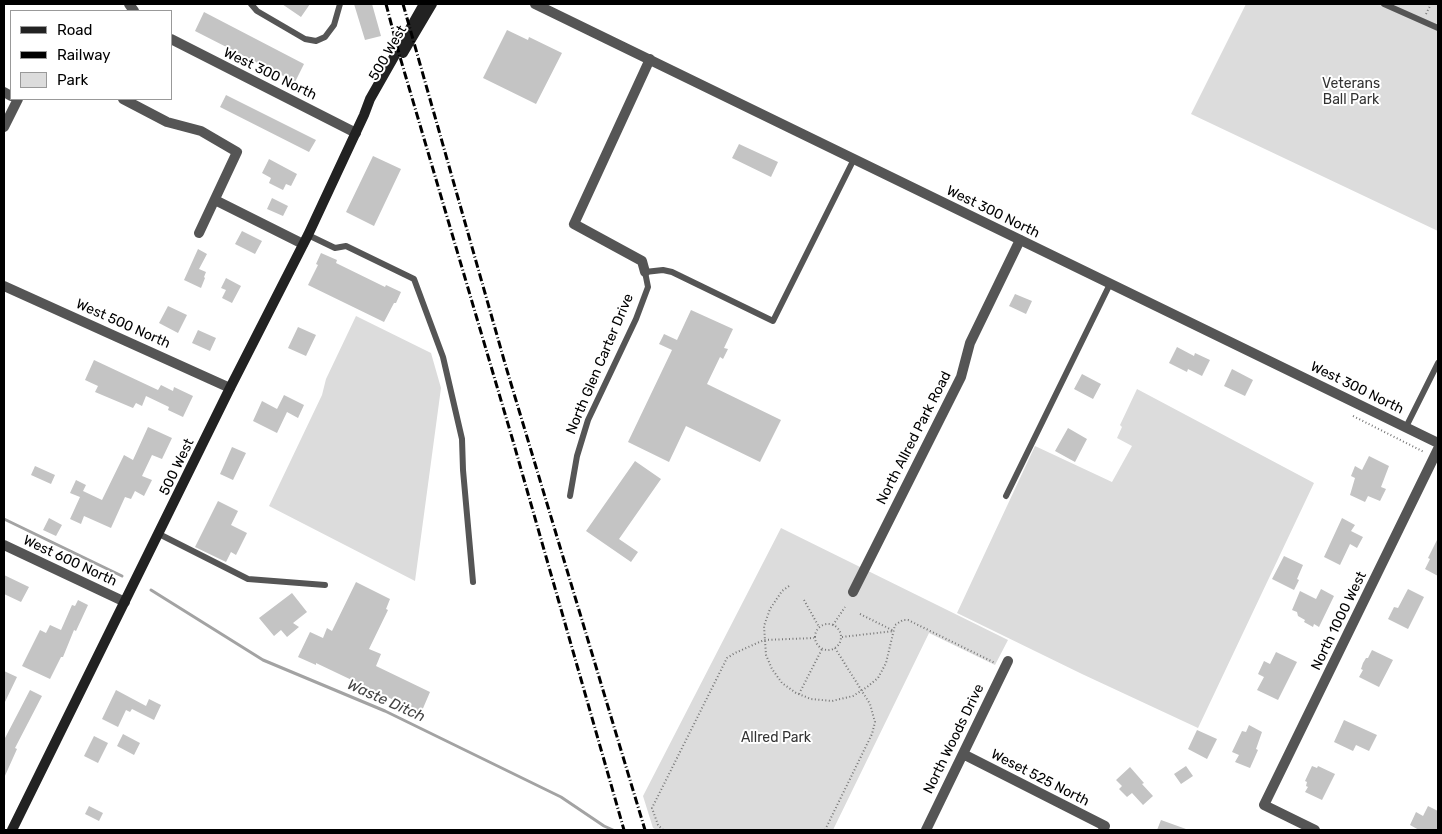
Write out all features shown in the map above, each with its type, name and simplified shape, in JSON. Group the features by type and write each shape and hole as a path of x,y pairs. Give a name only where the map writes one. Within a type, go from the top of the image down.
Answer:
{"main road":[{"name":"500 West","path":"12,830 305,240 356,133 370,99 424,4"},
{"name":"500 West","path":"364,115 376,101 432,4"}],"street":[{"name":"West 300 North","path":"535,4 1438,443"},
{"name":"West 300 North","path":"172,40 356,133"},
{"path":"644,272 642,260 574,224 650,59"},
{"path":"4,126 17,100"},
{"path":"126,100 167,122 201,131 238,152 199,233"},
{"path":"215,200 305,240"},
{"name":"North Allred Park Road","path":"853,592 961,377 970,343 1020,240"},
{"name":"West 500 North","path":"4,286 230,388"},
{"name":"North 1000 West","path":"1315,830 1264,805 1438,449"},
{"name":"West 600 North","path":"4,545 125,602"},
{"name":"North Woods Drive","path":"926,830 963,754 1003,662"},
{"name":"Weset 525 North","path":"963,754 1104,828"}],"lane":[{"path":"251,4 265,16 305,38 316,40 325,37 334,25 340,4"},
{"path":"1384,4 1438,28"},
{"path":"644,272 663,270 672,272 774,321 854,159"},
{"path":"305,240 335,248 346,246 414,279 443,357 462,439 473,582"},
{"name":"North Glen Carter Drive","path":"570,496 577,456 588,420 636,319 648,287 644,272"},
{"path":"1006,496 1110,284"},
{"path":"1406,428 1438,363"},
{"path":"159,534 248,579 325,585"}],"path":[{"path":"1353,416 1420,450"},
{"path":"789,586 782,591 770,609 764,626 766,655 772,669 782,683 798,694 811,699 832,701 853,696 878,678 886,663 895,625 903,620 908,620 1003,662"},
{"path":"804,600 819,627"},
{"path":"833,625 845,607"},
{"path":"860,614 894,631"},
{"path":"827,624 833,625 840,632 840,642 835,648 830,650 822,649 815,642 816,630 827,624"},
{"path":"841,638 894,631"},
{"path":"663,830 658,825 652,808 724,663 735,653 764,640 814,638"},
{"path":"826,830 872,734 875,722 870,704 835,648"},
{"path":"798,694 822,649"}],"green space":[{"name":"Veterans Ball Park","path":"1246,4 1438,4 1438,231 1191,114"},
{"path":"356,316 431,353 441,388 415,581 269,506 322,395 326,379"},
{"path":"1137,389 1314,483 1198,728 957,613 1035,446 1112,482 1132,446 1117,438 1122,427 1120,425"},
{"name":"Allred Park","path":"781,528 1008,640 995,665 929,633 833,830 657,830 653,828 643,796"}],"building":[{"path":"282,4 310,4 301,17"},
{"path":"354,4 372,4 381,36 365,40"},
{"path":"204,12 304,64 295,82 195,31"},
{"path":"507,30 528,40 529,37 562,53 536,104 483,78"},
{"path":"226,95 316,140 309,152 220,107"},
{"path":"739,144 778,162 771,177 732,158"},
{"path":"373,156 401,169 374,226 346,212"},
{"path":"269,159 297,174 291,186 286,184 283,190 269,183 271,178 262,173"},
{"path":"272,198 288,206 283,216 267,209"},
{"path":"242,231 262,241 255,254 235,244"},
{"path":"198,249 207,254 199,269 206,272 201,288 184,280"},
{"path":"321,253 337,260 336,263 385,287 386,285 401,292 384,322 308,285 318,265 316,264"},
{"path":"226,278 241,286 232,303 222,298 226,290 221,288"},
{"path":"1015,294 1032,301 1026,314 1009,306"},
{"path":"168,306 187,315 178,333 159,323"},
{"path":"691,310 733,329 724,348 728,349 723,359 720,357 707,384 781,420 760,462 686,426 669,462 628,442 672,350 659,344 664,334 677,340"},
{"path":"298,327 316,335 306,356 288,348"},
{"path":"198,330 216,338 210,351 192,343"},
{"path":"1177,347 1194,356 1195,353 1210,360 1202,376 1188,369 1187,372 1169,363"},
{"path":"94,360 158,390 161,385 173,391 174,387 193,396 183,417 168,410 169,407 146,396 142,406 136,403 133,408 95,392 98,386 85,380"},
{"path":"1232,369 1253,380 1245,396 1224,386"},
{"path":"1082,374 1101,384 1093,399 1074,389"},
{"path":"284,395 304,405 298,418 287,412 277,433 253,421 262,401 277,409"},
{"path":"148,427 172,438 162,459 152,455 142,476 152,480 144,496 135,491 131,499 125,497 111,528 84,516 81,524 70,519 80,497 70,493 76,480 86,485 83,491 102,500 124,455 133,460"},
{"path":"1068,428 1087,439 1075,462 1055,451"},
{"path":"232,447 246,453 233,480 220,474"},
{"path":"1369,456 1389,466 1381,487 1386,489 1380,501 1368,496 1365,502 1350,495 1355,478 1351,476 1355,466 1362,470"},
{"path":"635,461 661,479 619,539 638,552 631,562 586,531"},
{"path":"35,466 55,475 51,484 31,475"},
{"path":"218,501 238,511 231,525 247,533 236,555 231,552 226,562 195,547"},
{"path":"49,518 62,525 56,536 43,530"},
{"path":"1342,518 1355,525 1351,531 1363,537 1357,548 1350,544 1340,565 1324,557"},
{"path":"1438,538 1438,576 1425,569"},
{"path":"1284,556 1303,565 1294,590 1272,579"},
{"path":"4,575 29,587 21,602 4,594"},
{"path":"356,582 390,599 386,609 388,610 369,649 381,654 376,666 430,692 421,713 316,663 316,665 298,657 310,632 323,638 327,628 332,631"},
{"path":"1321,589 1334,596 1319,627 1314,624 1313,627 1304,622 1305,620 1298,616 1297,612 1292,610 1300,591 1316,599"},
{"path":"1408,589 1424,597 1408,629 1388,619 1394,607 1398,608"},
{"path":"292,593 307,612 293,623 299,627 287,637 281,630 274,636 259,618"},
{"path":"78,600 88,605 76,631 74,630 63,657 61,657 50,679 22,666 40,630 46,633 50,625 61,630 72,605 75,606"},
{"path":"1372,650 1393,660 1379,687 1359,677 1363,670 1361,669 1363,663"},
{"path":"1276,652 1297,662 1278,700 1257,690 1264,677 1258,674 1264,661 1270,664"},
{"path":"4,671 17,677 4,704"},
{"path":"30,690 42,696 15,748 17,749 4,778 4,740"},
{"path":"116,690 146,706 149,699 161,705 154,720 132,709 130,712 126,710 118,727 102,719"},
{"path":"1344,720 1377,735 1369,751 1356,745 1353,751 1334,742"},
{"path":"1249,725 1262,732 1256,749 1258,750 1250,768 1235,762 1239,755 1232,752 1242,731 1246,732"},
{"path":"1197,730 1217,739 1207,759 1188,749"},
{"path":"123,734 140,743 134,755 117,746"},
{"path":"94,736 108,743 98,763 84,756"},
{"path":"1186,766 1193,776 1181,784 1174,774"},
{"path":"1312,766 1317,768 1318,766 1335,774 1322,800 1305,792 1308,787 1305,781"},
{"path":"1130,767 1153,796 1143,805 1132,793 1127,797 1119,789 1122,786 1116,780"},
{"path":"89,806 103,813 99,821 85,814"},
{"path":"1428,806 1438,811 1438,830 1419,830 1410,825 1416,812 1423,816"},
{"path":"1161,820 1186,829 1186,830 1157,830"}],"waterway":[{"name":"Waste Ditch","path":"4,519 122,576"},
{"name":"Waste Ditch","path":"151,590 263,660 385,711 561,797 613,830"}],"railway":[{"path":"386,4 624,830"},
{"path":"403,4 506,367 645,830"}]}
